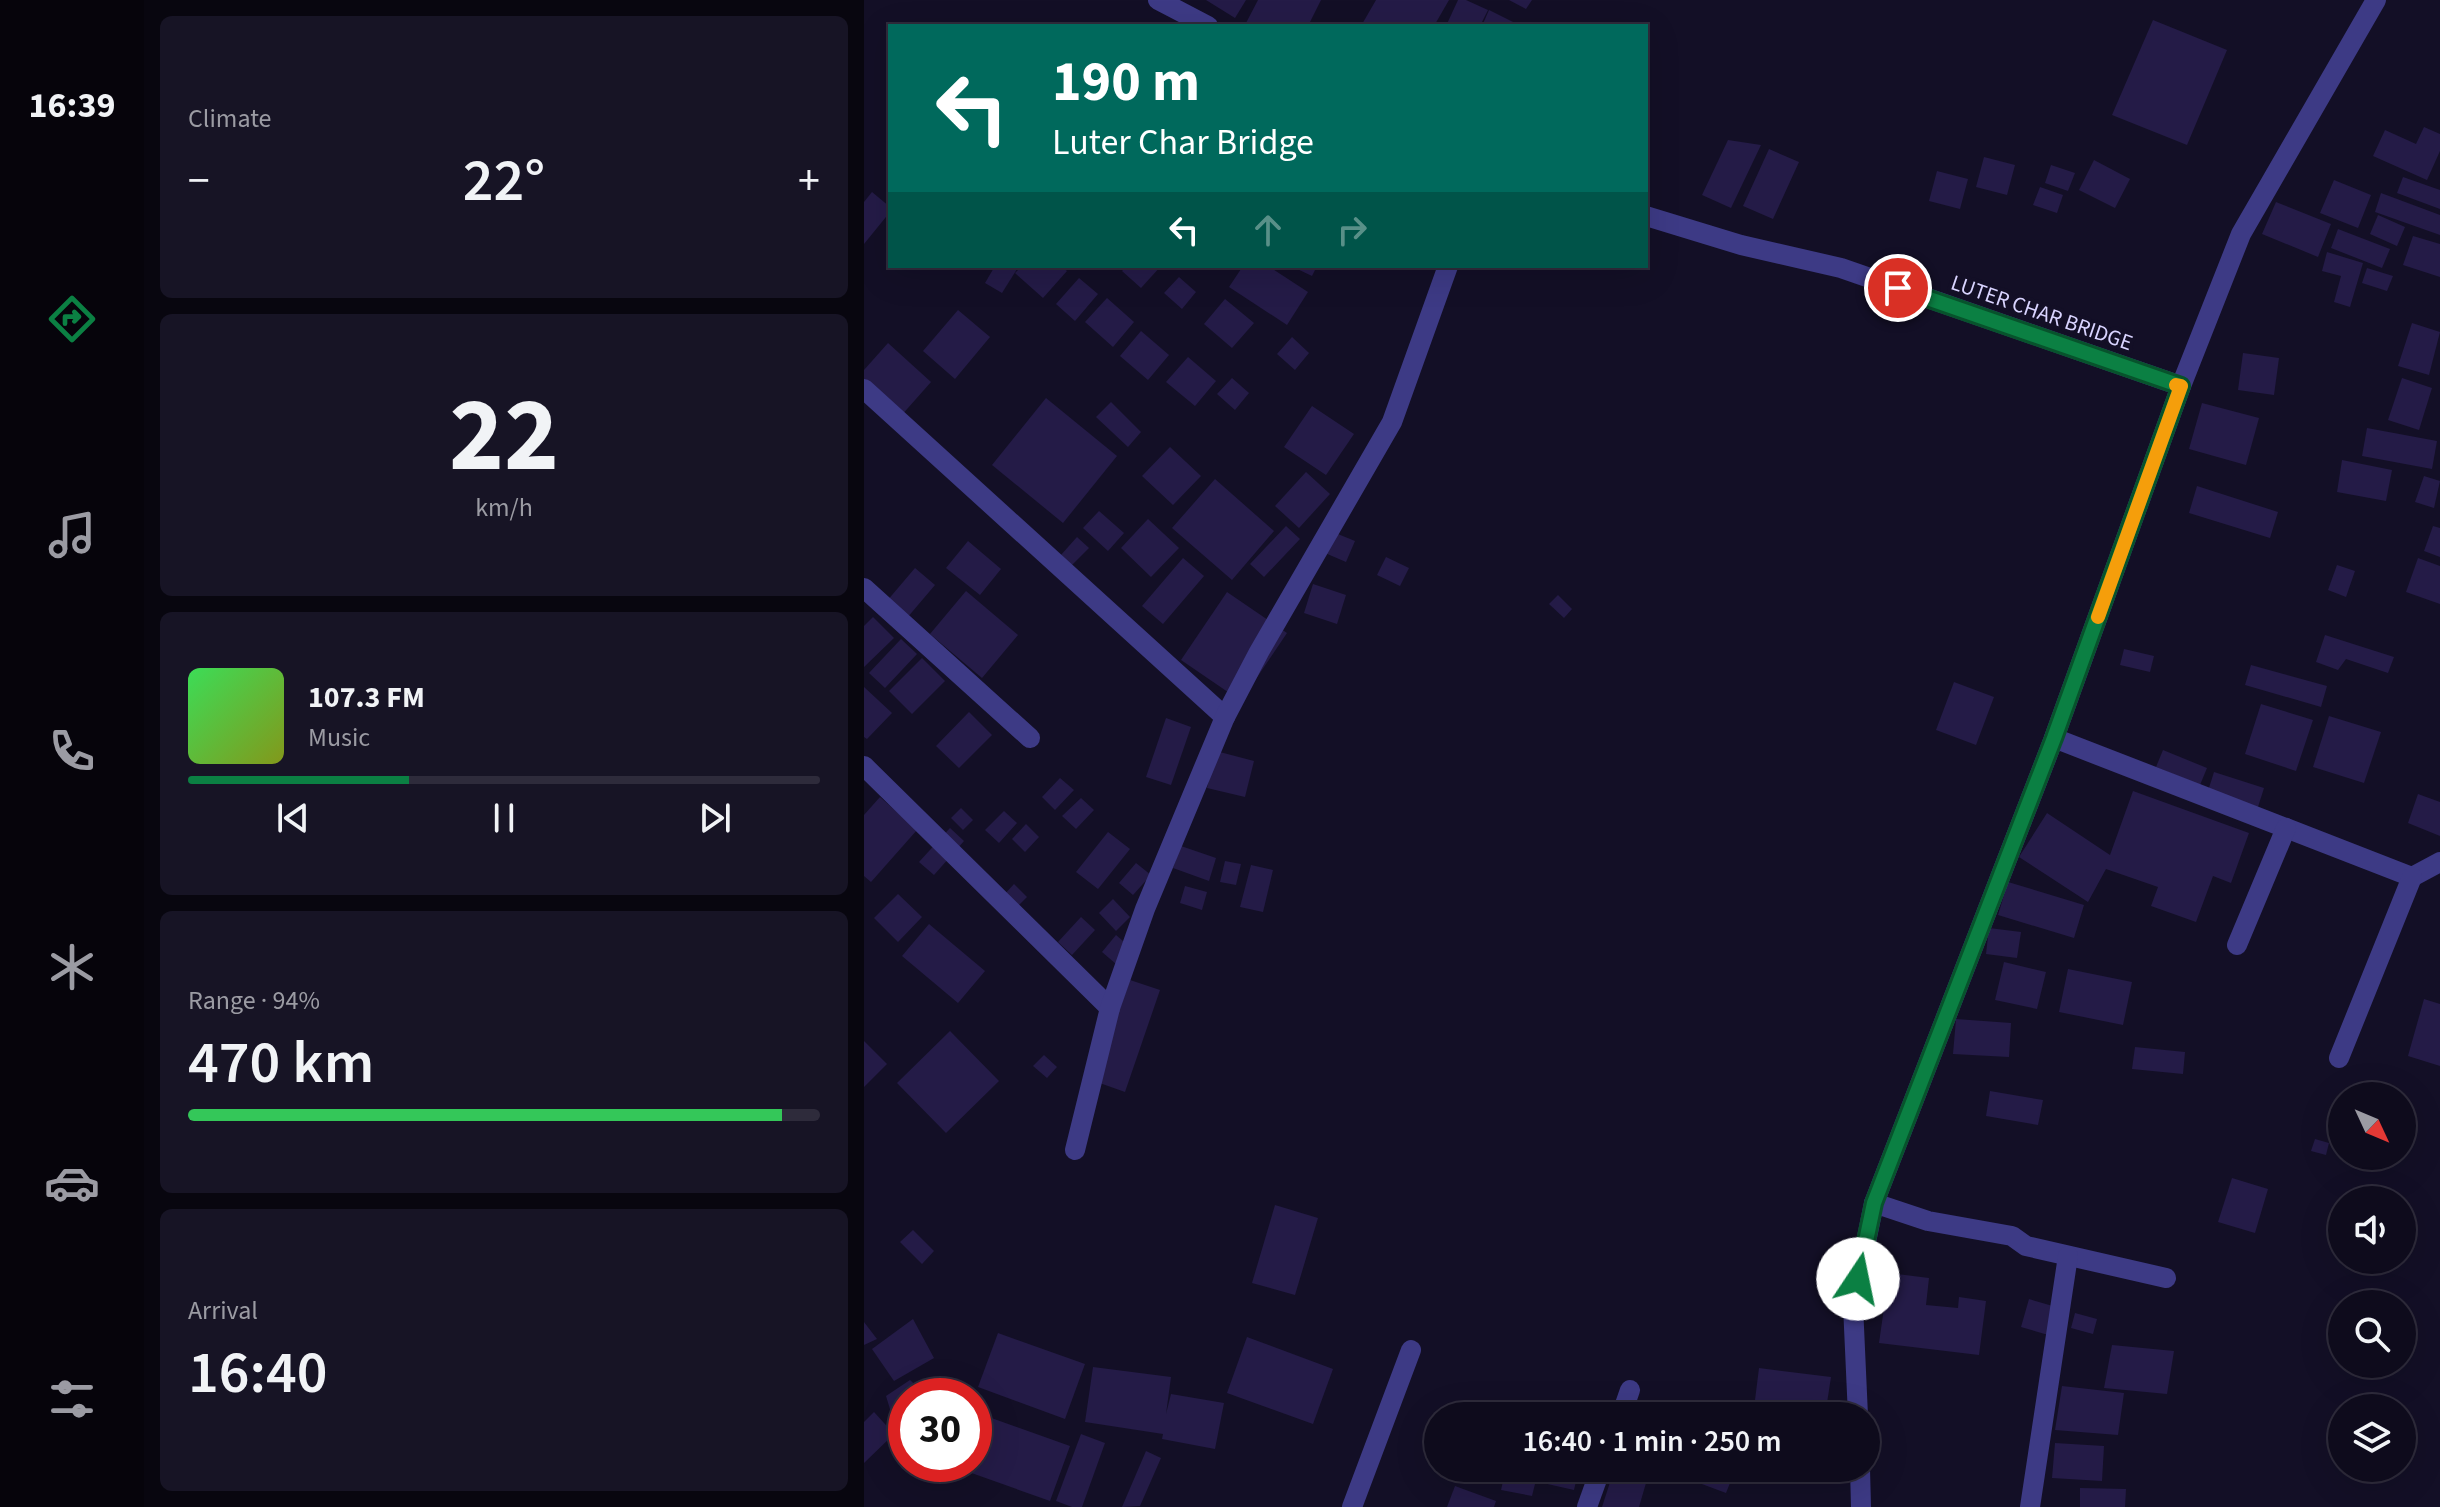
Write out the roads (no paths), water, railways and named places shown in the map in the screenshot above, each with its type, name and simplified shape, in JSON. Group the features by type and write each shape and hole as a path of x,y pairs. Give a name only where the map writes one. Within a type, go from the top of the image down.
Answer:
{"street":[{"path":"1158,0 1204,24"},
{"path":"1857,1402 1853,1305 1874,1203 2054,738 2181,386 2241,234 2376,0"},
{"name":"LUTER CHAR BRIDGE","path":"1648,217 1741,245 1841,268 2181,386"},
{"path":"1075,1150 1110,1008 1145,909 1225,717 1259,652 1392,422 1447,268"},
{"path":"864,389 1225,717"},
{"path":"864,588 1030,738"},
{"path":"2054,738 2412,877"},
{"path":"864,766 1110,1008"},
{"path":"2237,945 2286,828"},
{"path":"2339,1058 2412,877 2440,862"},
{"path":"1874,1203 1928,1221 2012,1236 2026,1246 2166,1278"},
{"path":"2030,1507 2068,1256"},
{"path":"1352,1507 1411,1350"},
{"path":"1626,1402 1630,1390"},
{"path":"1587,1507 1596,1482"},
{"path":"1860,1482 1861,1507"}]}
